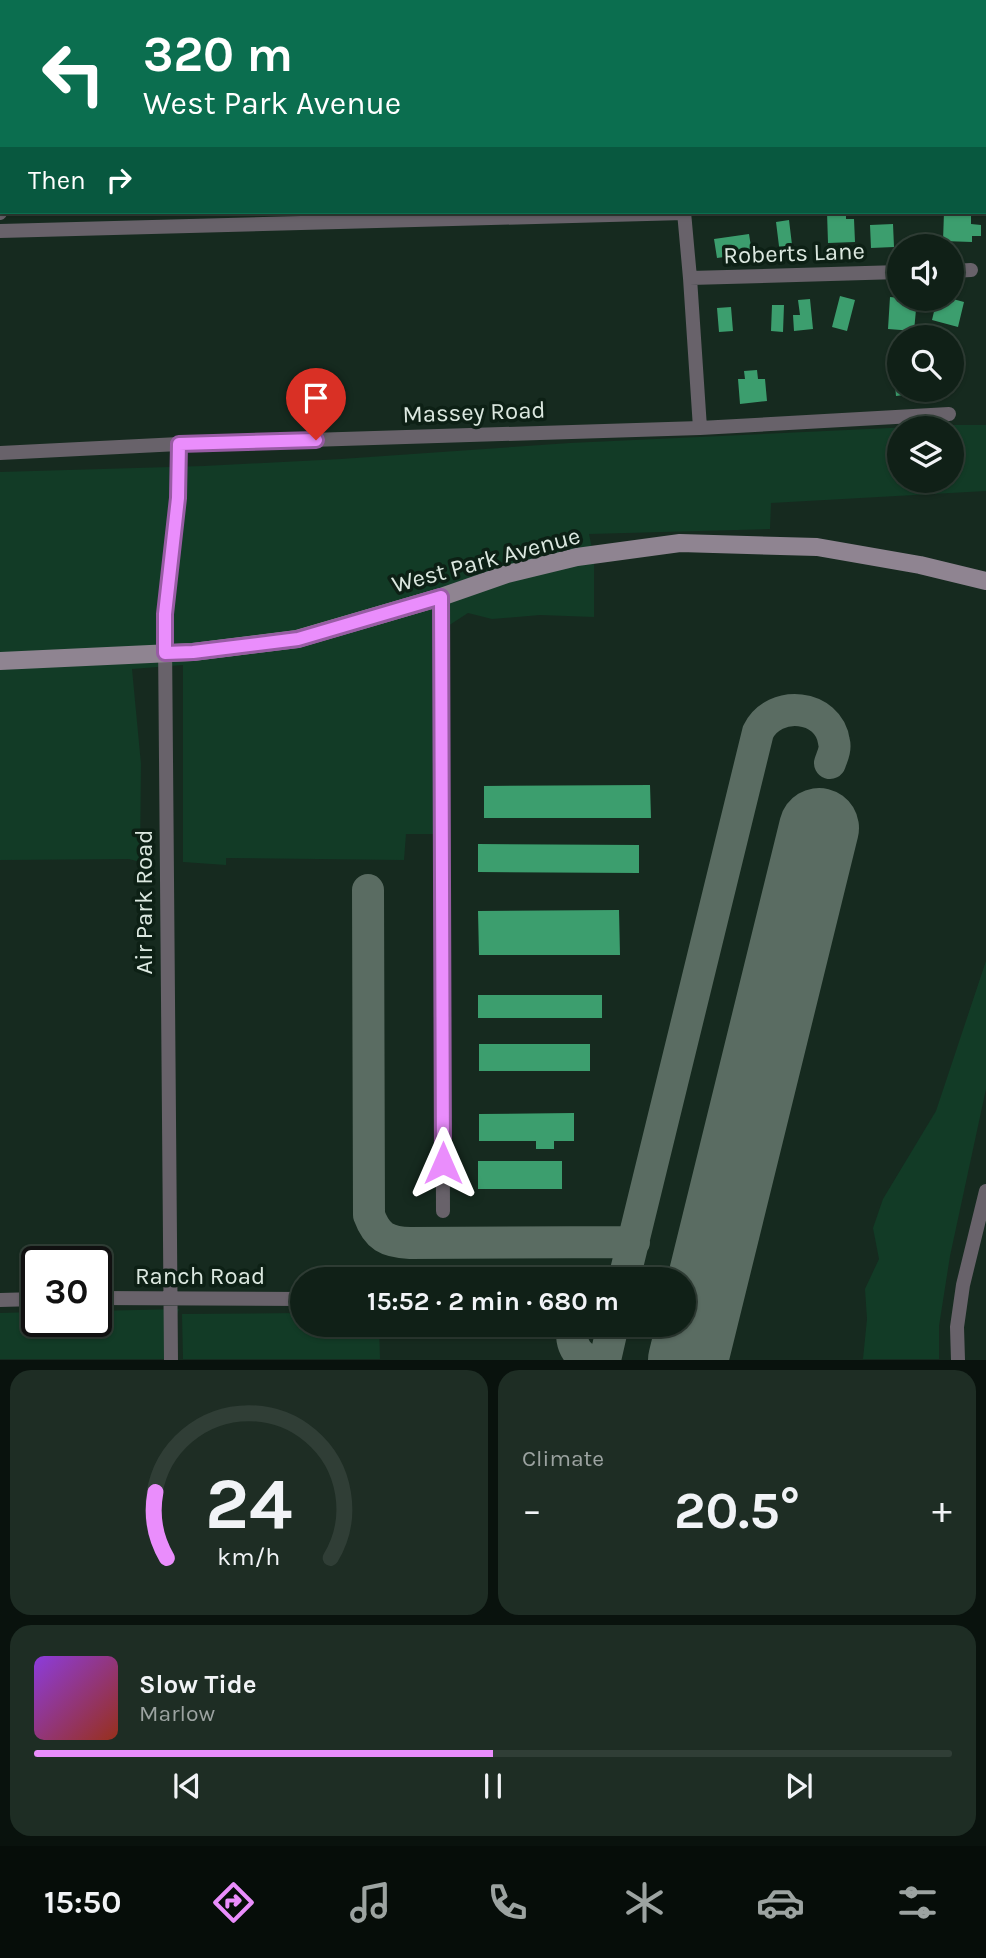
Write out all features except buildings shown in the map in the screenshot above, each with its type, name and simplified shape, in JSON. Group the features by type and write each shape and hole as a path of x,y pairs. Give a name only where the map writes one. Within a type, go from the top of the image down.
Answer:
{"street":[{"path":"0,231 612,214"},
{"path":"684,214 700,428"},
{"path":"964,270 971,270"},
{"name":"Roberts Lane","path":"690,278 887,272"},
{"name":"Massey Road","path":"0,453 179,444 700,428 949,414"},
{"name":"Air Park Road","path":"171,1360 165,614 178,498 179,444"},
{"name":"West Park Avenue","path":"0,661 193,652 298,639 441,597 507,574 576,557 680,543 817,547 920,565 986,581"},
{"path":"441,597 443,1211"},
{"path":"958,1360 957,1326 963,1285 986,1191"},
{"name":"Ranch Road","path":"112,1298 290,1299"},
{"path":"0,1300 21,1299"}],"green space":[{"path":"964,425 986,425 986,491 964,492"},
{"path":"887,428 887,493 950,493 771,503 770,529 589,534 592,548 297,632 193,645 0,654 0,472 341,459 570,443"},
{"path":"594,561 594,617 540,615 492,619 468,613 434,635 438,834 406,834 404,860 226,858 226,865 183,862 183,665 132,669 141,764 140,862 129,859 0,860 0,668 194,659"},
{"path":"986,961 986,1089 950,1256 939,1326 939,1359 863,1359 867,1319 865,1289 879,1259 873,1228 883,1199 936,1111"},
{"path":"179,1309 177,1359 0,1359 0,1313 21,1312 21,1337 112,1337 112,1311"},
{"path":"290,1313 290,1337 379,1337 380,1359 183,1359 182,1314"}],"taxiway":[{"path":"627,1267 758,732 766,721 776,714 800,710 812,713 830,729 834,742 830,763"},
{"path":"368,890 369,1215 379,1233 389,1240 410,1243 634,1242"},
{"path":"572,1337 574,1346 588,1360"},
{"path":"605,1360 610,1337"}],"runway":[{"path":"688,1360 819,828"}],"route":[{"path":"316,440 179,444 178,498 165,614 165,653 298,639 441,597 443,1163"}]}
